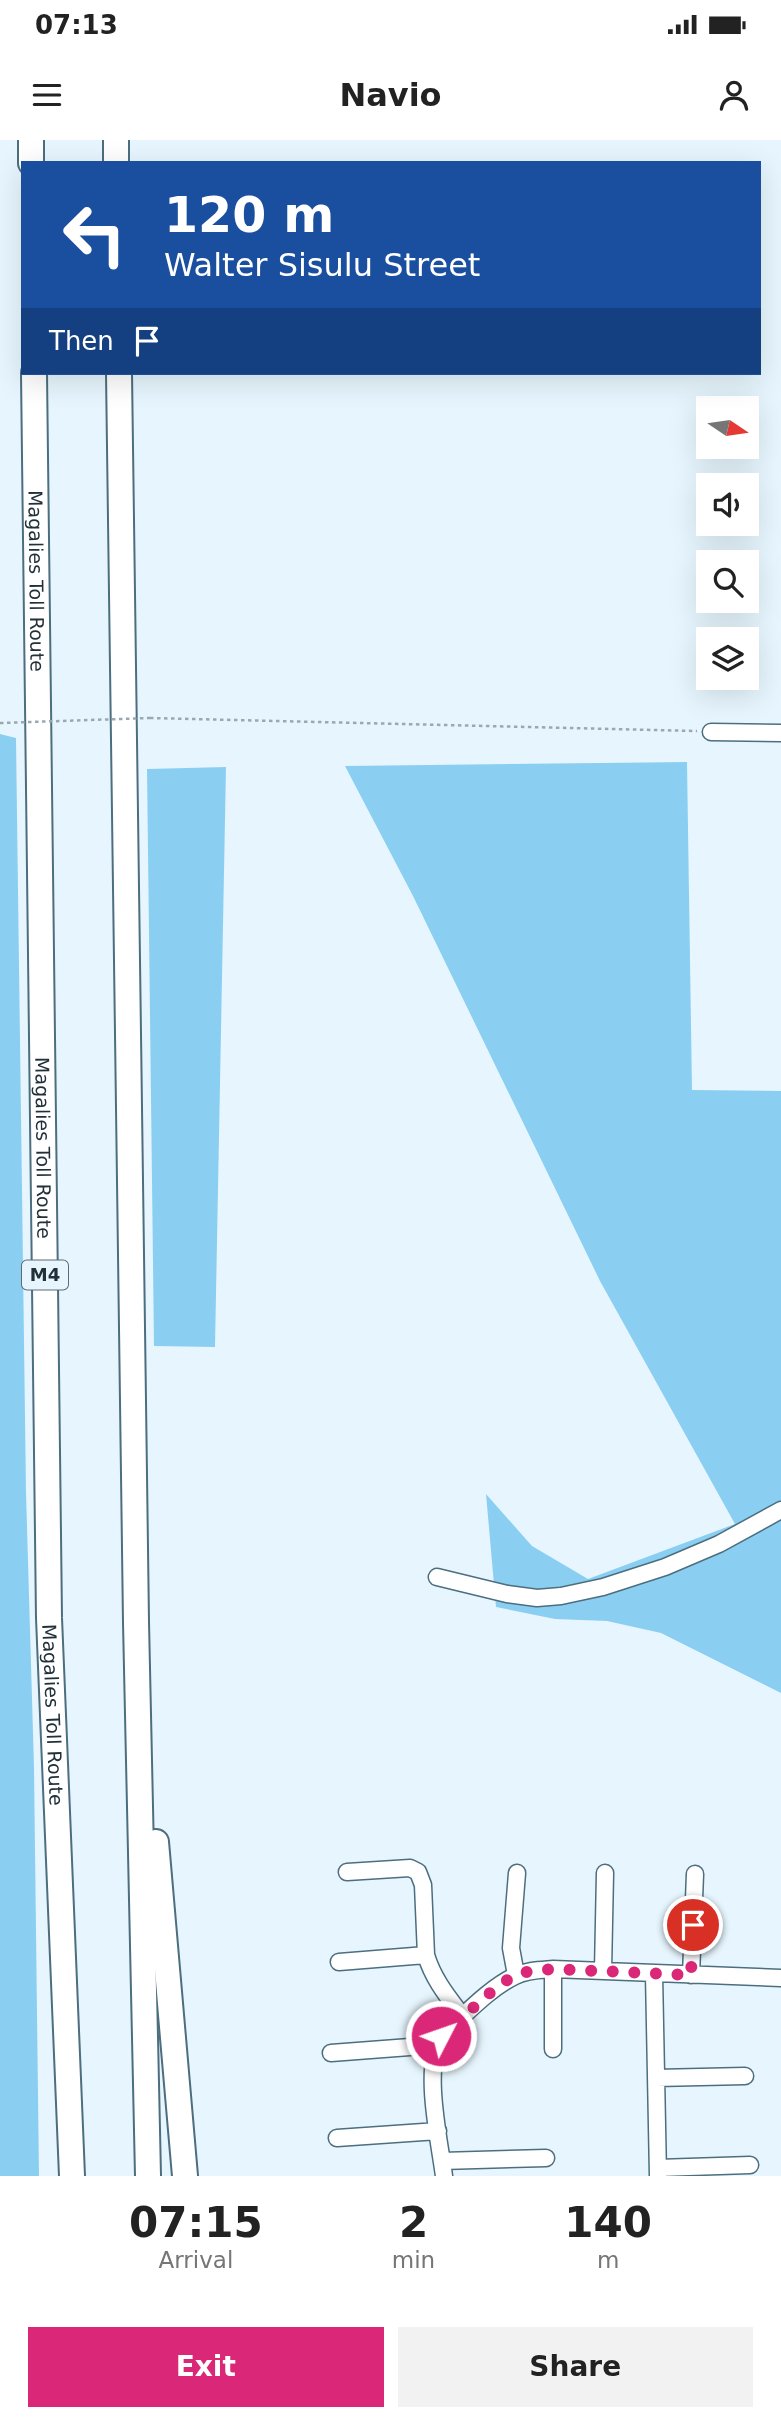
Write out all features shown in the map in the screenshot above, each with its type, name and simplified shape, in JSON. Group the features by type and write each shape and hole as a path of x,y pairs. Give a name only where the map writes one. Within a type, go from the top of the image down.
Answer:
{"highway":[{"path":"31,140 31,161"},
{"path":"116,140 116,161"},
{"name":"Magalies Toll Route","path":"34,375 49,1618 72,2176"},
{"path":"119,375 136,1622 148,2176"},
{"path":"49,1618 55,2176"},
{"path":"136,1622 185,2176"}],"street":[{"path":"711,732 781,733"},
{"path":"437,1577 507,1594 537,1598 561,1596 603,1587 664,1567 719,1544 781,1510"},
{"path":"347,1872 410,1868 418,1872 423,1885 426,1955 439,1985 463,2017"},
{"path":"516,1872 511,1948 516,1975"},
{"path":"603,1971 606,1873"},
{"path":"691,1975 695,1874"},
{"path":"339,1962 426,1955"},
{"path":"553,1969 553,2049"},
{"path":"546,2158 443,2168 432,2067 436,2045 441,2036 499,1985 516,1975 553,1969 781,1978"},
{"path":"654,1974 658,2172 750,2165"},
{"path":"331,2053 436,2045"},
{"path":"656,2078 745,2076"},
{"path":"337,2138 438,2131"}],"path":[{"path":"0,723 183,717 711,732"}],"shaded area":[{"path":"0,734 16,738 39,2176 0,2176"},
{"path":"687,762 692,1090 781,1091 781,1693 661,1633 607,1621 555,1619 496,1607 486,1494 532,1546 588,1579 735,1524 600,1281 413,896 345,766"},
{"path":"226,767 215,1347 154,1346 147,769"}],"route":[{"path":"441,2036 499,1985 516,1975 530,1971 553,1969 691,1975 693,1925"}]}
